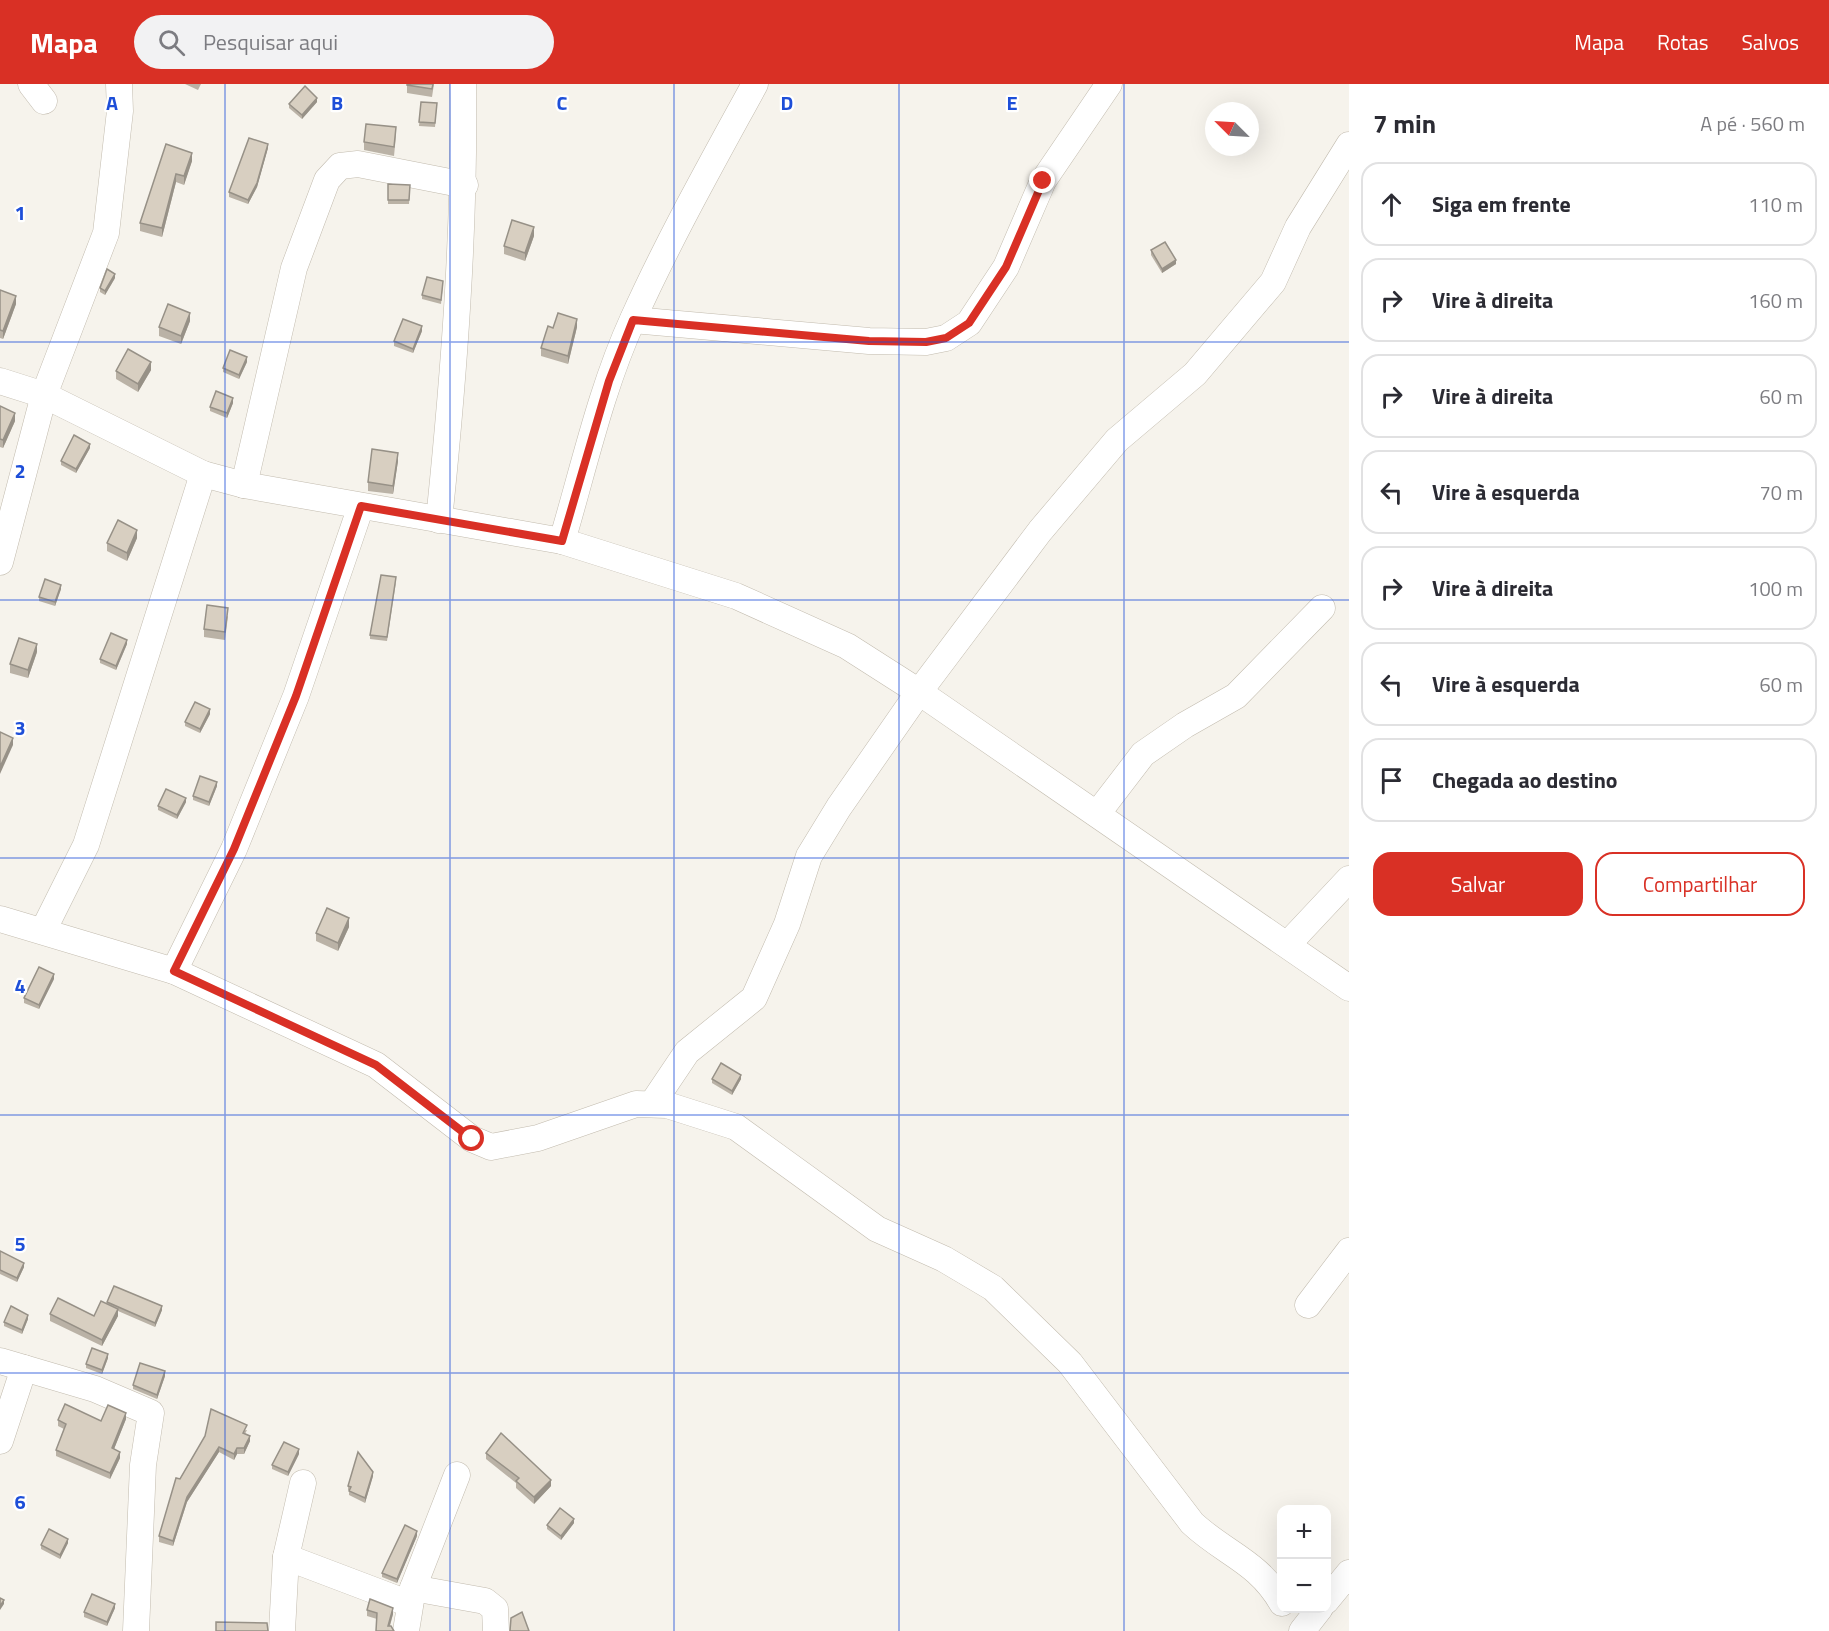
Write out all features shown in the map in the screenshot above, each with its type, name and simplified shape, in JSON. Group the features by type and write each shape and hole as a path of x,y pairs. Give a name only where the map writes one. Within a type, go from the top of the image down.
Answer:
{"street":[{"path":"0,562 44,395 106,233 120,111 119,84"},
{"path":"439,520 456,349 465,185 463,84"},
{"path":"562,541 609,381 633,320 709,167 755,84"},
{"path":"633,320 869,341 926,342 946,338 969,323 1006,267 1043,181 1109,84"},
{"path":"652,1104 687,1052 754,998 787,924 809,856 839,807 919,692 1040,531 1109,449 1195,374 1273,282 1298,227 1349,145"},
{"path":"244,485 294,268 327,180 340,166 358,165 465,185"},
{"path":"0,381 44,395 203,474 244,485 562,541 736,596 847,645 1288,944 1349,988"},
{"path":"44,932 86,845 203,474"},
{"path":"174,971 234,849 296,696 361,506"},
{"path":"1097,814 1143,754 1185,725 1236,696 1322,608"},
{"path":"1288,944 1349,879"},
{"path":"0,919 174,971 376,1065 472,1139 491,1147 538,1138 636,1104 667,1105 736,1127 877,1229 944,1259 993,1288 1070,1363 1192,1523 1214,1544 1249,1562 1261,1573 1277,1597"},
{"path":"1308,1305 1349,1251"},
{"path":"0,1361 95,1389 151,1413 143,1465 136,1631"},
{"path":"0,1441 24,1368"},
{"path":"406,1631 412,1596 457,1475"},
{"path":"282,1631 286,1557 303,1484"},
{"path":"286,1557 412,1596 485,1601 495,1609 495,1631"},
{"path":"1331,1595 1349,1573"},
{"path":"1286,1613 1294,1631"},
{"path":"1302,1631 1316,1613"}],"building":[{"path":"407,84 433,84 432,89"},
{"path":"305,86 317,98 302,115 289,104"},
{"path":"421,102 437,103 435,123 419,122"},
{"path":"366,124 396,127 394,147 364,142"},
{"path":"249,138 268,144 257,183 248,200 229,192"},
{"path":"166,144 192,153 184,176 176,174 162,228 140,223"},
{"path":"388,184 410,185 409,200 388,200"},
{"path":"512,220 534,227 525,253 504,246"},
{"path":"1165,242 1176,260 1162,269 1151,250"},
{"path":"107,269 115,274 105,291 100,288"},
{"path":"427,277 443,281 441,300 422,295"},
{"path":"0,290 16,296 3,331 0,330"},
{"path":"168,304 190,313 181,336 159,327"},
{"path":"558,313 577,319 568,356 541,348 548,326 553,328"},
{"path":"403,319 422,326 413,349 394,341"},
{"path":"128,349 151,362 138,384 116,371"},
{"path":"230,350 247,357 239,375 223,368"},
{"path":"216,391 233,398 227,413 210,407"},
{"path":"0,406 15,413 3,440 0,439"},
{"path":"74,435 90,444 76,469 61,461"},
{"path":"372,449 398,453 393,486 368,482"},
{"path":"118,520 137,530 127,553 107,543"},
{"path":"381,575 396,577 387,637 370,635"},
{"path":"45,579 61,585 55,602 39,597"},
{"path":"207,605 228,608 225,632 204,629"},
{"path":"111,633 127,640 116,666 100,659"},
{"path":"19,638 37,644 28,670 10,664"},
{"path":"195,702 210,709 200,729 185,722"},
{"path":"0,732 13,738 0,767"},
{"path":"200,776 217,782 209,802 193,796"},
{"path":"166,789 186,798 177,815 158,806"},
{"path":"327,908 349,918 338,943 316,933"},
{"path":"39,967 54,974 39,1005 24,998"},
{"path":"721,1063 741,1075 732,1091 712,1079"},
{"path":"0,1251 24,1263 17,1278 0,1270"},
{"path":"114,1286 162,1306 155,1323 107,1302"},
{"path":"58,1298 94,1316 101,1301 118,1309 102,1340 50,1314"},
{"path":"11,1306 28,1315 22,1330 4,1322"},
{"path":"92,1348 108,1354 102,1370 86,1364"},
{"path":"140,1363 165,1371 157,1395 133,1385"},
{"path":"65,1404 101,1421 108,1405 126,1413 112,1448 120,1452 110,1473 56,1450 66,1424 58,1420"},
{"path":"211,1409 247,1425 243,1433 250,1436 244,1448 237,1448 234,1454 219,1447 187,1497 173,1541 159,1536 176,1478 180,1479 205,1436"},
{"path":"501,1433 551,1480 534,1497 516,1481 519,1478 486,1453"},
{"path":"284,1442 299,1449 288,1472 272,1465"},
{"path":"358,1452 373,1472 365,1498 349,1491 351,1487 348,1486"},
{"path":"560,1508 574,1519 561,1536 547,1525"},
{"path":"405,1525 417,1531 397,1579 382,1573"},
{"path":"49,1529 68,1539 60,1555 41,1545"},
{"path":"92,1594 115,1604 107,1622 84,1612"},
{"path":"370,1599 393,1608 388,1626 391,1626 394,1631 376,1631 377,1613 367,1610"},
{"path":"522,1612 529,1631 510,1631 511,1618"},
{"path":"216,1622 267,1623 268,1631 216,1631"}],"route":[{"path":"472,1139 376,1065 174,971 234,849 296,696 361,506 562,541 609,381 633,320 869,341 926,342 946,338 969,323 1006,267 1043,181"}]}
